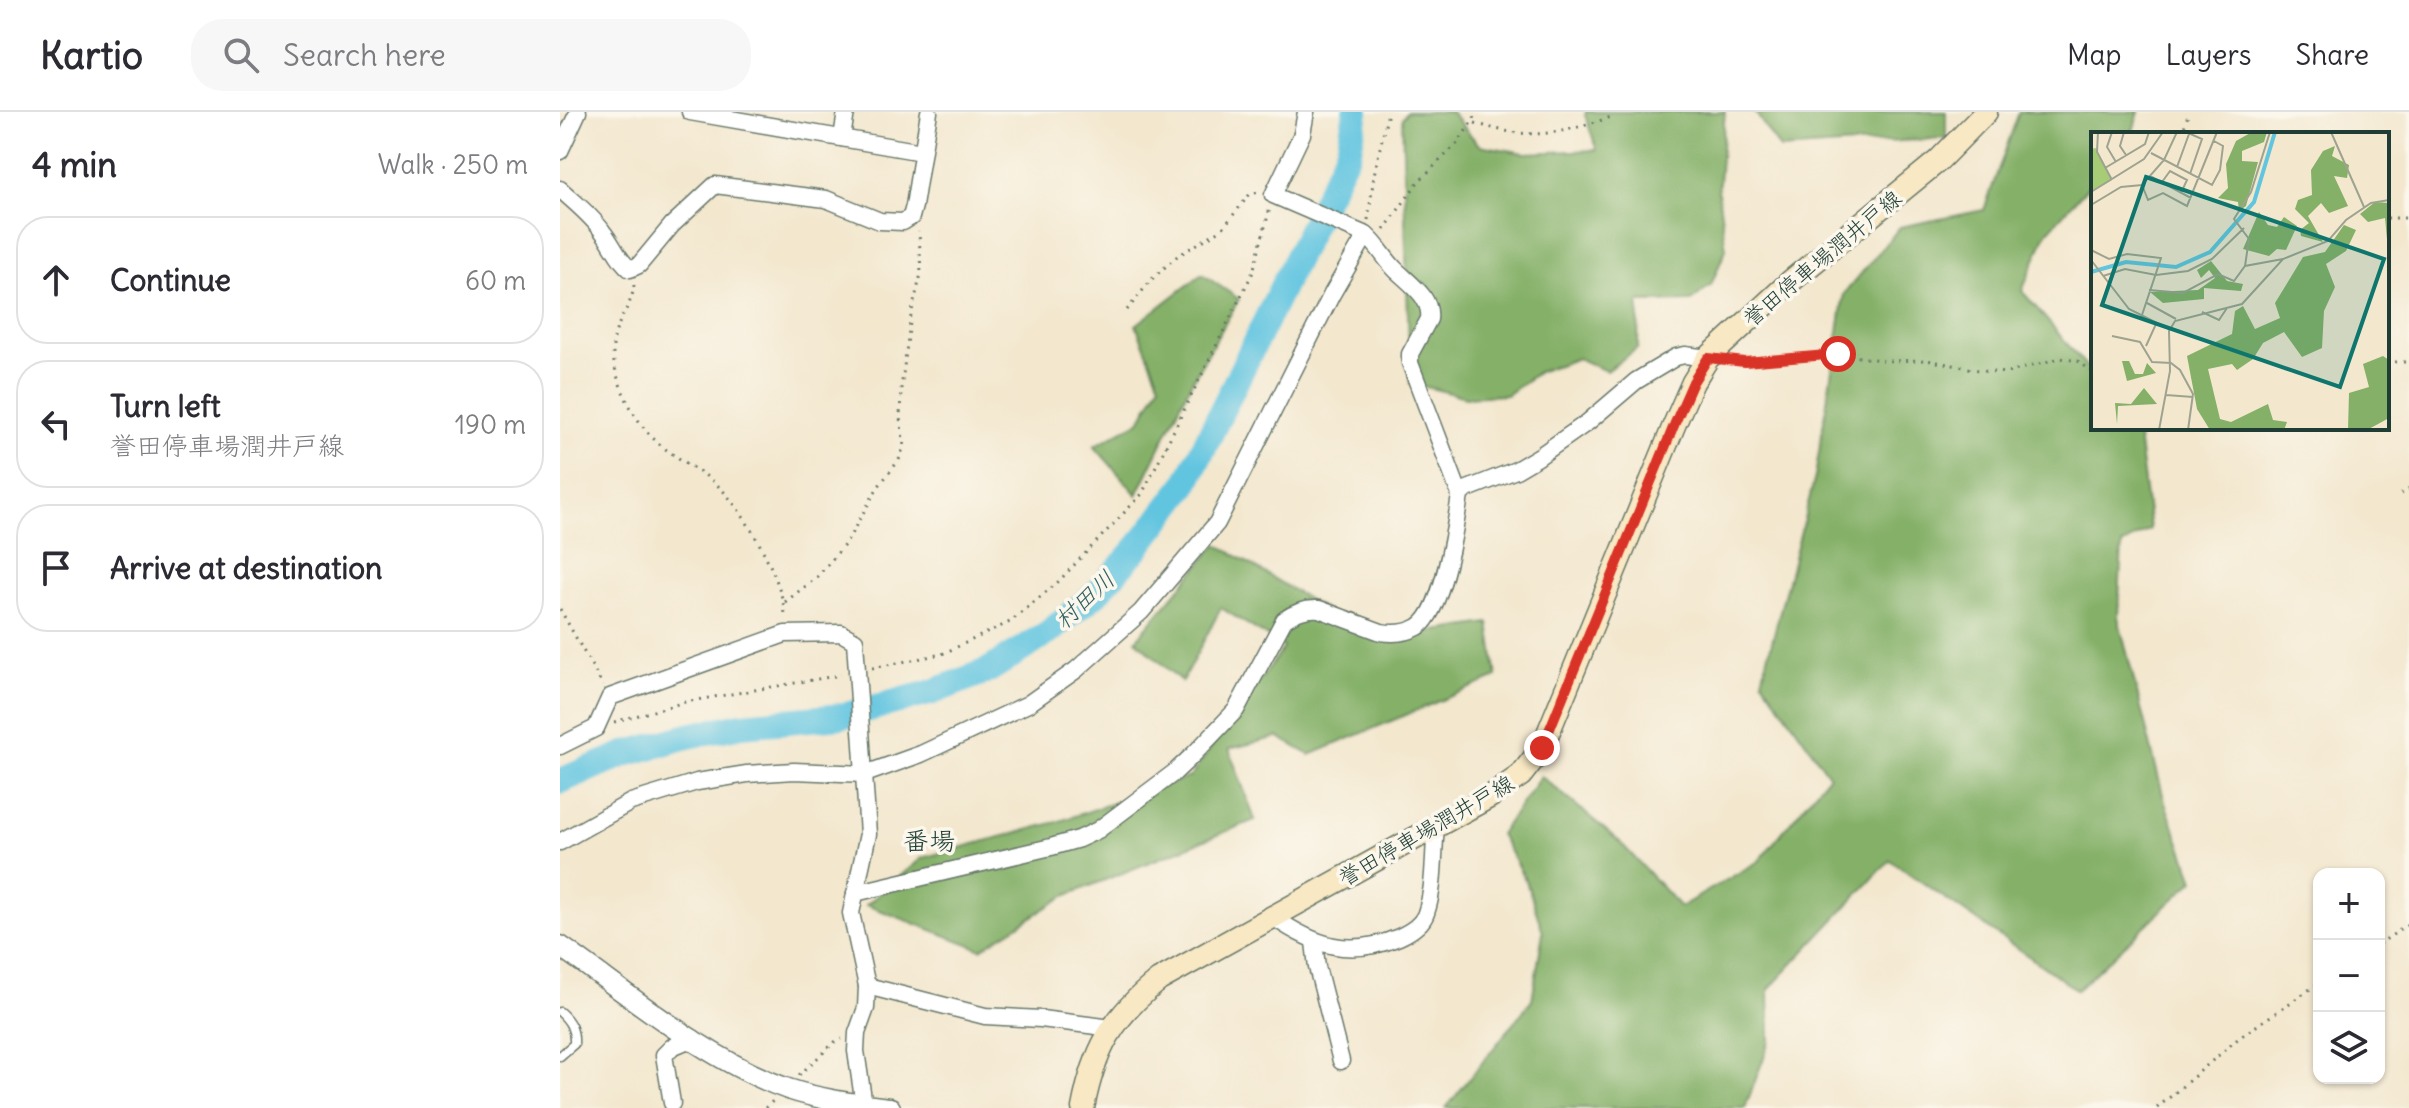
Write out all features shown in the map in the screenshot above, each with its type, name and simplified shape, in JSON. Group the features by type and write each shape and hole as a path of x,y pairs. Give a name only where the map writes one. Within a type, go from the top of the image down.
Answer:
{"main road":[{"name":"誉田停車場潤井戸線","path":"1083,1108 1095,1058 1112,1028 1143,992 1159,980 1491,796 1521,775 1542,748 1675,423 1693,382 1708,358 1791,281 1938,161 1986,112"}],"street":[{"path":"560,151 578,112"},
{"path":"690,112 922,152"},
{"path":"842,138 846,112"},
{"path":"560,189 591,217 622,263 630,269 639,265 672,225 715,185 826,199 880,221 903,222 911,217 914,206 929,112"},
{"path":"855,893 1051,847 1098,830 1175,772 1236,710 1284,620 1292,614 1319,609 1391,633 1420,626 1430,613 1446,570 1460,495 1410,363 1410,354 1430,313 1425,300 1371,240 1273,195 1302,134 1306,112"},
{"path":"560,842 631,802 697,782 794,771 865,774 921,754 1028,704 1076,670 1141,612 1217,523 1332,294 1371,240"},
{"path":"1460,495 1538,457 1588,422 1636,381 1676,357 1708,358"},
{"path":"560,746 596,728 610,697 785,634 841,633 855,641 868,834 851,913 867,986 866,1008 857,1033 852,1105"},
{"path":"1273,917 1314,942 1331,947 1366,947 1385,943 1416,927 1425,916 1430,898 1436,827"},
{"path":"1314,942 1317,967 1341,1061"},
{"path":"560,946 733,1064 786,1088 852,1105 890,1108"},
{"path":"867,986 985,1016 1112,1028"},
{"path":"672,1103 664,1055 672,1047 693,1038"}],"lane":[{"path":"560,1012 572,1027 575,1037 574,1044 560,1056"}],"path":[{"path":"1371,240 1374,175 1388,112"},
{"path":"1371,240 1418,182 1458,143 1478,112"},
{"path":"2183,132 2189,112"},
{"path":"1473,123 1508,134 1523,135 1574,130 1611,117"},
{"path":"596,728 685,702 942,654 1010,622 1057,583 1142,494 1253,272 1273,195 1258,191 1250,194 1222,229 1176,257 1152,279 1127,310"},
{"path":"785,602 817,577 846,543 878,487 899,460 904,446 900,418 901,389 911,315 921,274 919,220 914,206"},
{"path":"630,269 635,277 633,295 617,326 613,356 628,400 655,440 718,485 735,507 771,567 785,602 785,634"},
{"path":"1708,358 1745,362 1838,354 1887,361 1927,360 1998,373 2060,358 2078,361 2091,371"},
{"path":"2401,494 2409,489"},
{"path":"560,609 610,697"},
{"path":"2385,940 2409,924"},
{"path":"2157,1108 2240,1037 2313,987"},
{"path":"786,1088 836,1041 857,1033"}],"green space":[{"path":"1407,112 1451,112 1479,145 1525,153 1597,150 1586,112 1725,112 1718,193 1726,249 1711,285 1691,301 1639,302 1638,348 1606,371 1578,358 1538,372 1506,395 1466,397 1410,383 1402,118"},
{"path":"1755,112 1946,112 1946,138 1780,149"},
{"path":"2019,112 2139,112 2133,132 2091,132 2091,183 2046,233 2022,291 2091,372 2091,430 2137,430 2150,529 2122,545 2118,617 2165,803 2194,880 2077,990 1890,860 1769,989 1770,1041 1745,1108 1446,1108 1532,1000 1543,932 1526,881 1500,834 1541,776 1620,842 1680,907 1759,861 1829,775 1762,680 1815,477 1844,294 1900,227 1984,210"},
{"path":"1202,274 1239,299 1190,385 1137,495 1094,446 1140,421 1160,384 1136,325"},
{"path":"1217,544 1375,640 1489,623 1497,677 1310,755 1278,737 1229,749 1255,820 1065,896 981,949 866,905 922,858 1057,822 1190,777 1284,647 1221,608 1182,682 1136,640"}],"waterway":[{"name":"村田川","path":"560,781 625,754 688,736 742,725 842,716 933,692 989,670 1048,633 1095,595 1138,547 1186,484 1349,150 1356,112"}],"district":[{"name":"番場","path":"929,840"}],"route":[{"path":"1542,748 1675,423 1693,382 1708,358 1745,362 1838,354"}]}
